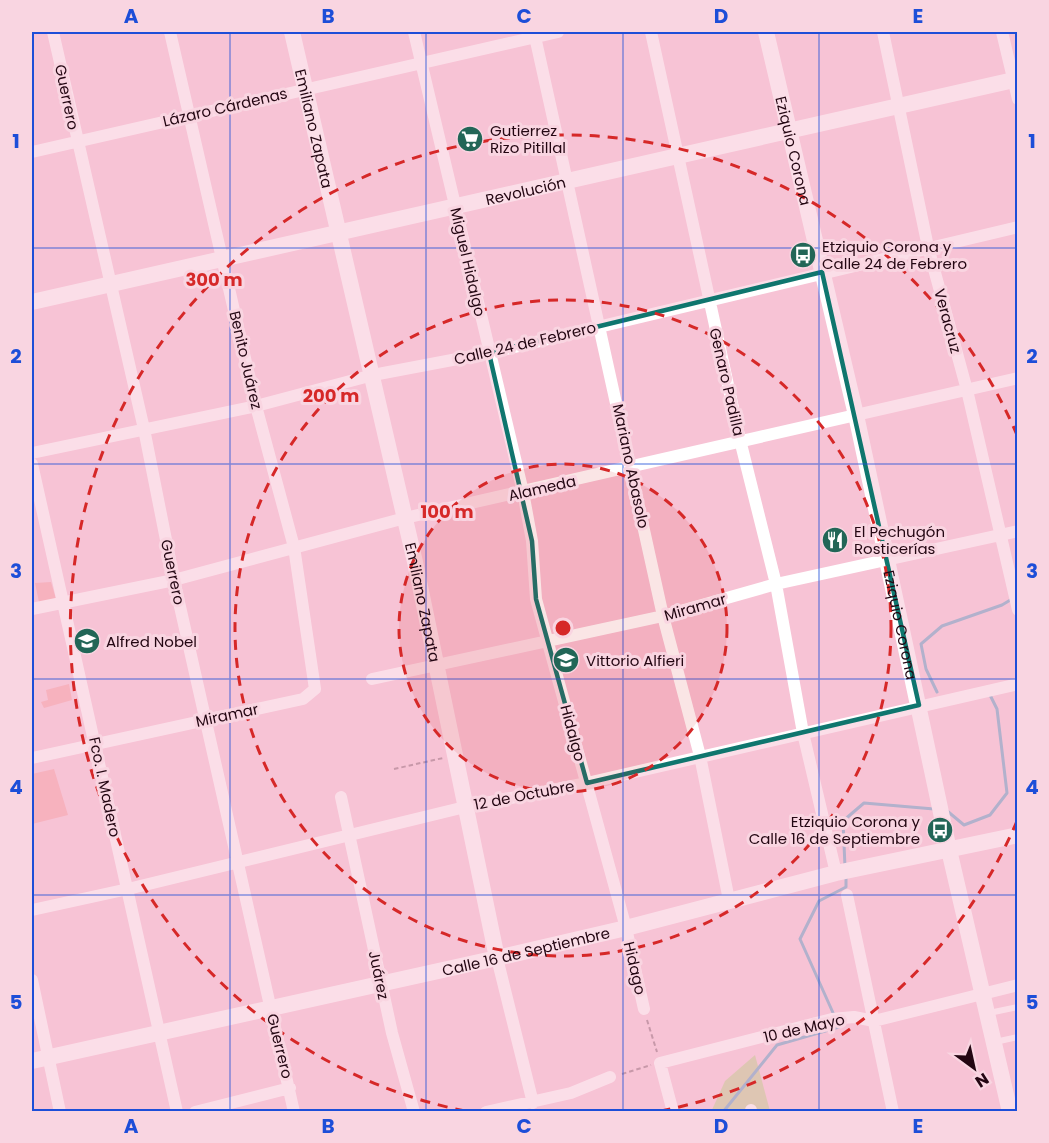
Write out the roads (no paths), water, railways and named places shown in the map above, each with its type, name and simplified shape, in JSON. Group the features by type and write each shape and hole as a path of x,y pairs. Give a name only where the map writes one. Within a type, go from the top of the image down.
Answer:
{"street":[{"name":"Guerrero","path":"53,32 76,142 144,429 174,580 208,720 294,1112"},
{"name":"Benito Juárez","path":"170,32 256,406 294,547"},
{"name":"Emiliano Zapata","path":"292,32 373,375 497,958 533,1103"},
{"name":"Miguel Hidalgo","path":"414,32 523,492"},
{"name":"Lázaro Cárdenas","path":"32,152 304,88 422,64 535,34 558,32"},
{"name":"Genaro Padilla","path":"651,32 708,300 740,440 777,584 803,733 844,872"},
{"name":"Eziquio Corona","path":"766,32 920,705 949,850 995,1042 1012,1102"},
{"name":"Veracruz","path":"883,32 928,247 967,390 1017,607"},
{"path":"1002,32 1015,80 1017,99"},
{"name":"Mariano Abasolo","path":"535,34 663,616 700,756 729,900"},
{"name":"Revolución","path":"32,302 224,260 678,154 1015,80"},
{"name":"Calle 24 de Febrero","path":"32,453 256,406 373,375 489,353 1017,227"},
{"name":"Alameda","path":"32,609 174,580 405,518 1017,378"},
{"name":"Fco. I. Madero","path":"32,464 177,1112"},
{"name":"Hidalgo","path":"523,492 532,541 536,599 626,928"},
{"name":"Miramar","path":"372,679 663,616 777,584 1017,531"},
{"name":"Miramar","path":"32,758 303,699 315,689 294,547"},
{"name":"12 de Octubre","path":"32,910 128,889 239,860 349,837 465,807 587,783 1017,684"},
{"name":"Juárez","path":"341,797 381,984 414,1112"},
{"name":"Calle 16 de Septiembre","path":"40,1059 497,958 626,928 844,872 1017,835"},
{"path":"847,895 893,1112"},
{"name":"Hidago","path":"626,928 644,1009"},
{"path":"32,980 40,1059 60,1112"},
{"name":"10 de Mayo","path":"673,1112 660,1063 832,1019 844,1017 874,1021 1017,985"},
{"path":"486,1112 571,1093 610,1077"},
{"path":"195,1112 290,1088"}],"lane":[{"path":"989,1013 1017,1007"},
{"path":"995,1042 1017,1037"}],"waterway":[{"path":"937,692 926,669 921,644 942,626 1002,605 1012,599"},
{"path":"946,810 964,825 990,815 1007,793 997,709 990,695"},
{"path":"845,867 843,821 864,803 934,809"},
{"path":"834,1015 800,939 819,901 846,887 846,876"},
{"path":"723,1112 777,1045 839,1027 836,1021"}],"place":[{"name":"Gutierrez Rizo Pitillal","path":"470,139"},
{"name":"Etziquio Corona y Calle 24 de Febrero","path":"803,255"},
{"name":"El Pechugón Rosticerías","path":"835,540"},
{"name":"Alfred Nobel","path":"87,641"},
{"name":"Vittorio Alfieri","path":"566,660"},
{"name":"Etziquio Corona y Calle 16 de Septiembre","path":"940,830"}]}
